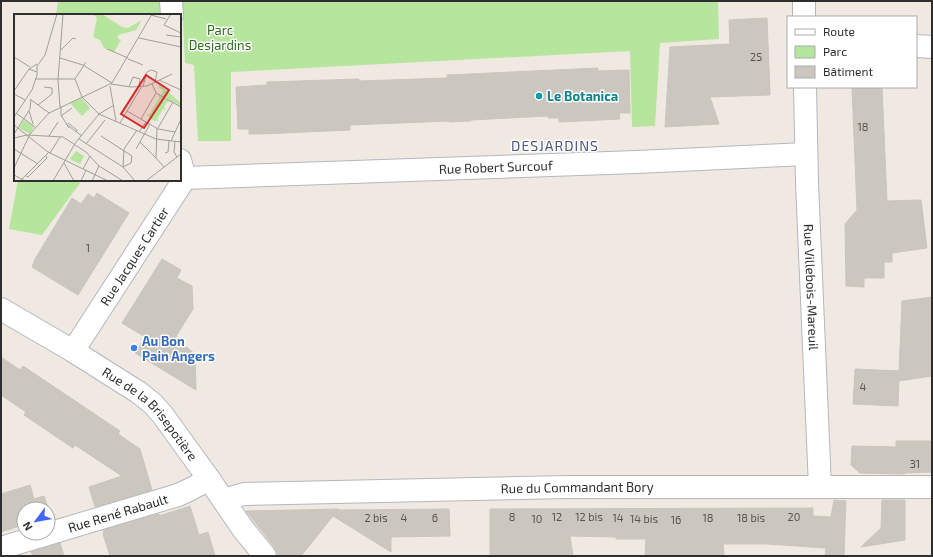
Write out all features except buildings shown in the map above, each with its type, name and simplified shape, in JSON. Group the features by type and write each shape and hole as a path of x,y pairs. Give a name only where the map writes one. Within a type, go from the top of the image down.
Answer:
{"street":[{"path":"171,1 172,14"},
{"path":"804,1 804,16"},
{"path":"917,46 932,47"},
{"name":"Rue Villebois-Mareuil","path":"805,88 806,154 820,487"},
{"name":"Rue Robert Surcouf","path":"183,169 638,162 806,154"},
{"name":"Rue Jacques Cartier","path":"73,351 176,181"},
{"name":"Rue de la Brisepotière","path":"3,314 73,351 138,392 152,403 162,414 263,555"},
{"name":"Rue René Rabault","path":"1,548 178,495 209,479"},
{"name":"Rue du Commandant Bory","path":"223,500 244,494 552,488 932,487"}],"green space":[{"path":"58,1 161,1 161,14 56,14"},
{"name":"Parc Desjardins","path":"182,1 718,1 719,39 660,43 655,126 632,127 630,51 231,72 231,141 198,141 194,65 185,63"},
{"path":"18,181 78,181 80,183 42,235 9,229"}],"place":[{"name":"Le Botanica","path":"539,96"},
{"name":"Au Bon Pain Angers","path":"134,348"}],"district":[{"name":"DESJARDINS","path":"555,145"}]}
